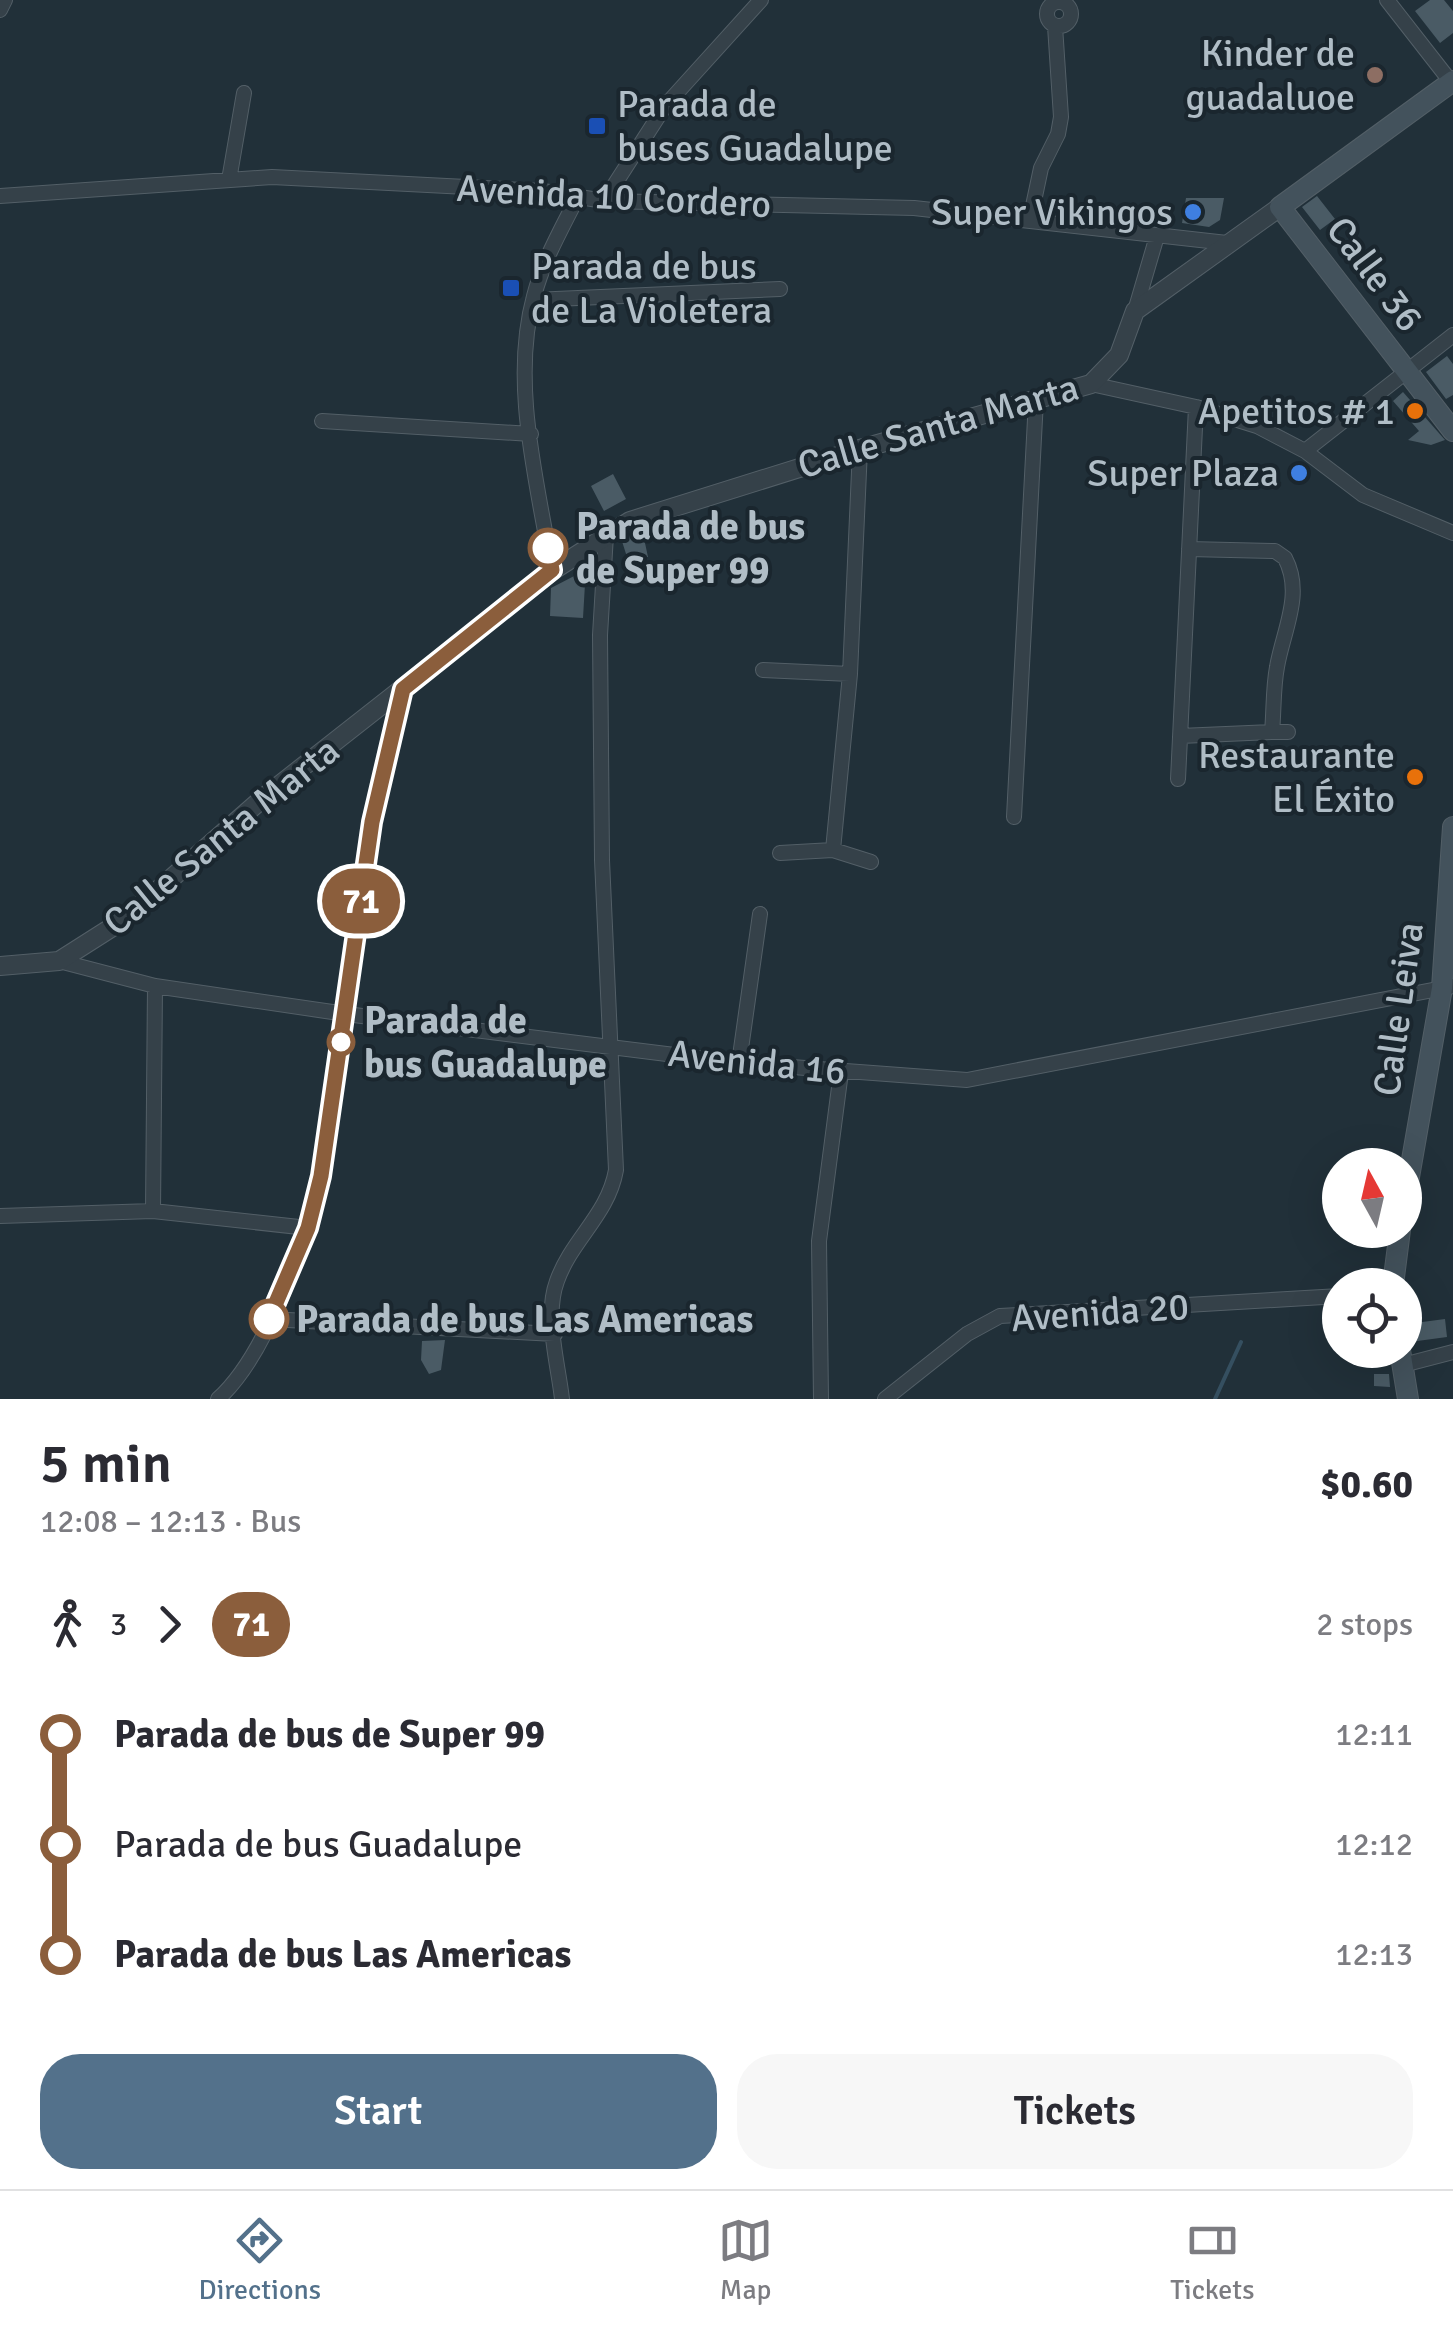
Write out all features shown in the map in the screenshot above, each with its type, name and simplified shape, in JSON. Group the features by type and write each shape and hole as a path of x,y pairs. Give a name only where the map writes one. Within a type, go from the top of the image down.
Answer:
{"main road":[{"path":"1280,206 1452,83"},
{"name":"Calle 36","path":"1280,206 1453,431"},
{"name":"Calle Leiva","path":"1415,1148 1448,987 1453,827"},
{"path":"1404,1368 1408,1399"}],"street":[{"path":"0,10 5,0"},
{"path":"604,202 666,106 762,0"},
{"path":"1387,0 1452,83"},
{"path":"1030,220 1041,168 1058,134 1061,117 1055,26"},
{"path":"230,180 244,93"},
{"name":"Avenida 10 Cordero","path":"0,196 272,177 524,190 604,202 914,208 1227,243"},
{"path":"552,570 530,434 526,347 533,300 551,249 577,198"},
{"path":"1136,312 1280,206"},
{"name":"Calle Santa Marta","path":"0,966 59,961 125,919 264,798 552,570 606,535 662,508 1091,384 1119,356 1157,236"},
{"path":"533,300 780,289"},
{"path":"1304,451 1453,336"},
{"path":"1091,384 1196,407 1257,426 1304,451 1363,495 1453,533"},
{"path":"1014,818 1036,400"},
{"path":"1178,778 1196,407"},
{"path":"322,421 530,434"},
{"path":"834,850 850,674 860,449"},
{"path":"562,1399 552,1298 557,1280 607,1204 616,1170 602,860 600,635 606,535"},
{"path":"1180,736 1280,732 1277,665 1292,618 1289,565 1275,552 1190,549"},
{"path":"762,670 850,674"},
{"path":"218,1399 256,1353 308,1228 321,1176 372,822 403,689"},
{"path":"780,853 834,850 871,862"},
{"path":"739,1062 760,914"},
{"name":"Avenida 16","path":"59,961 155,986 346,1014 739,1062 967,1080 1448,987"},
{"path":"154,1211 155,986"},
{"path":"821,1399 819,1241 840,1072"},
{"path":"0,1216 154,1211 308,1228"},
{"name":"Avenida 20","path":"885,1399 967,1334 1000,1316 1322,1297"},
{"path":"269,1319 555,1334"},
{"path":"1422,1355 1453,1352"}],"building":[{"path":"1430,0 1444,0 1453,11 1453,33 1440,43 1415,11"},
{"path":"1317,196 1335,219 1320,230 1302,207"},
{"path":"1186,198 1224,198 1220,220 1209,227 1182,223"},
{"path":"1447,356 1453,364 1453,395 1446,399 1426,372"},
{"path":"1403,392 1445,440 1431,445 1408,440 1419,431 1393,401"},
{"path":"613,474 626,499 604,511 591,486"},
{"path":"642,529 648,557 627,557 620,535"},
{"path":"578,574 585,584 583,618 550,616 551,588"},
{"name":"Restaurante El Éxito","path":"1405,770 1426,774 1425,783 1404,780"},
{"path":"1445,1319 1447,1337 1422,1340 1422,1322"},
{"path":"445,1340 441,1370 429,1374 421,1360 422,1341"},
{"path":"1374,1374 1389,1374 1390,1387 1374,1386"}],"waterway":[{"path":"1215,1399 1241,1342"}],"bus line":[{"name":"71","path":"269,1319 308,1228 321,1176 372,822 403,689 552,570 548,548"}],"place":[{"name":"Kinder de guadaluoe","path":"1375,75"},
{"name":"Parada de buses Guadalupe","path":"597,126"},
{"name":"Super Vikingos","path":"1193,212"},
{"name":"Parada de bus de La Violetera","path":"511,288"},
{"name":"Apetitos # 1","path":"1415,411"},
{"name":"Super Plaza","path":"1299,473"},
{"name":"Parada de bus de Super 99","path":"548,548"},
{"name":"Restaurante El Éxito","path":"1415,777"},
{"name":"Parada de bus Guadalupe","path":"341,1042"},
{"name":"Parada de bus Las Americas","path":"269,1319"}]}
